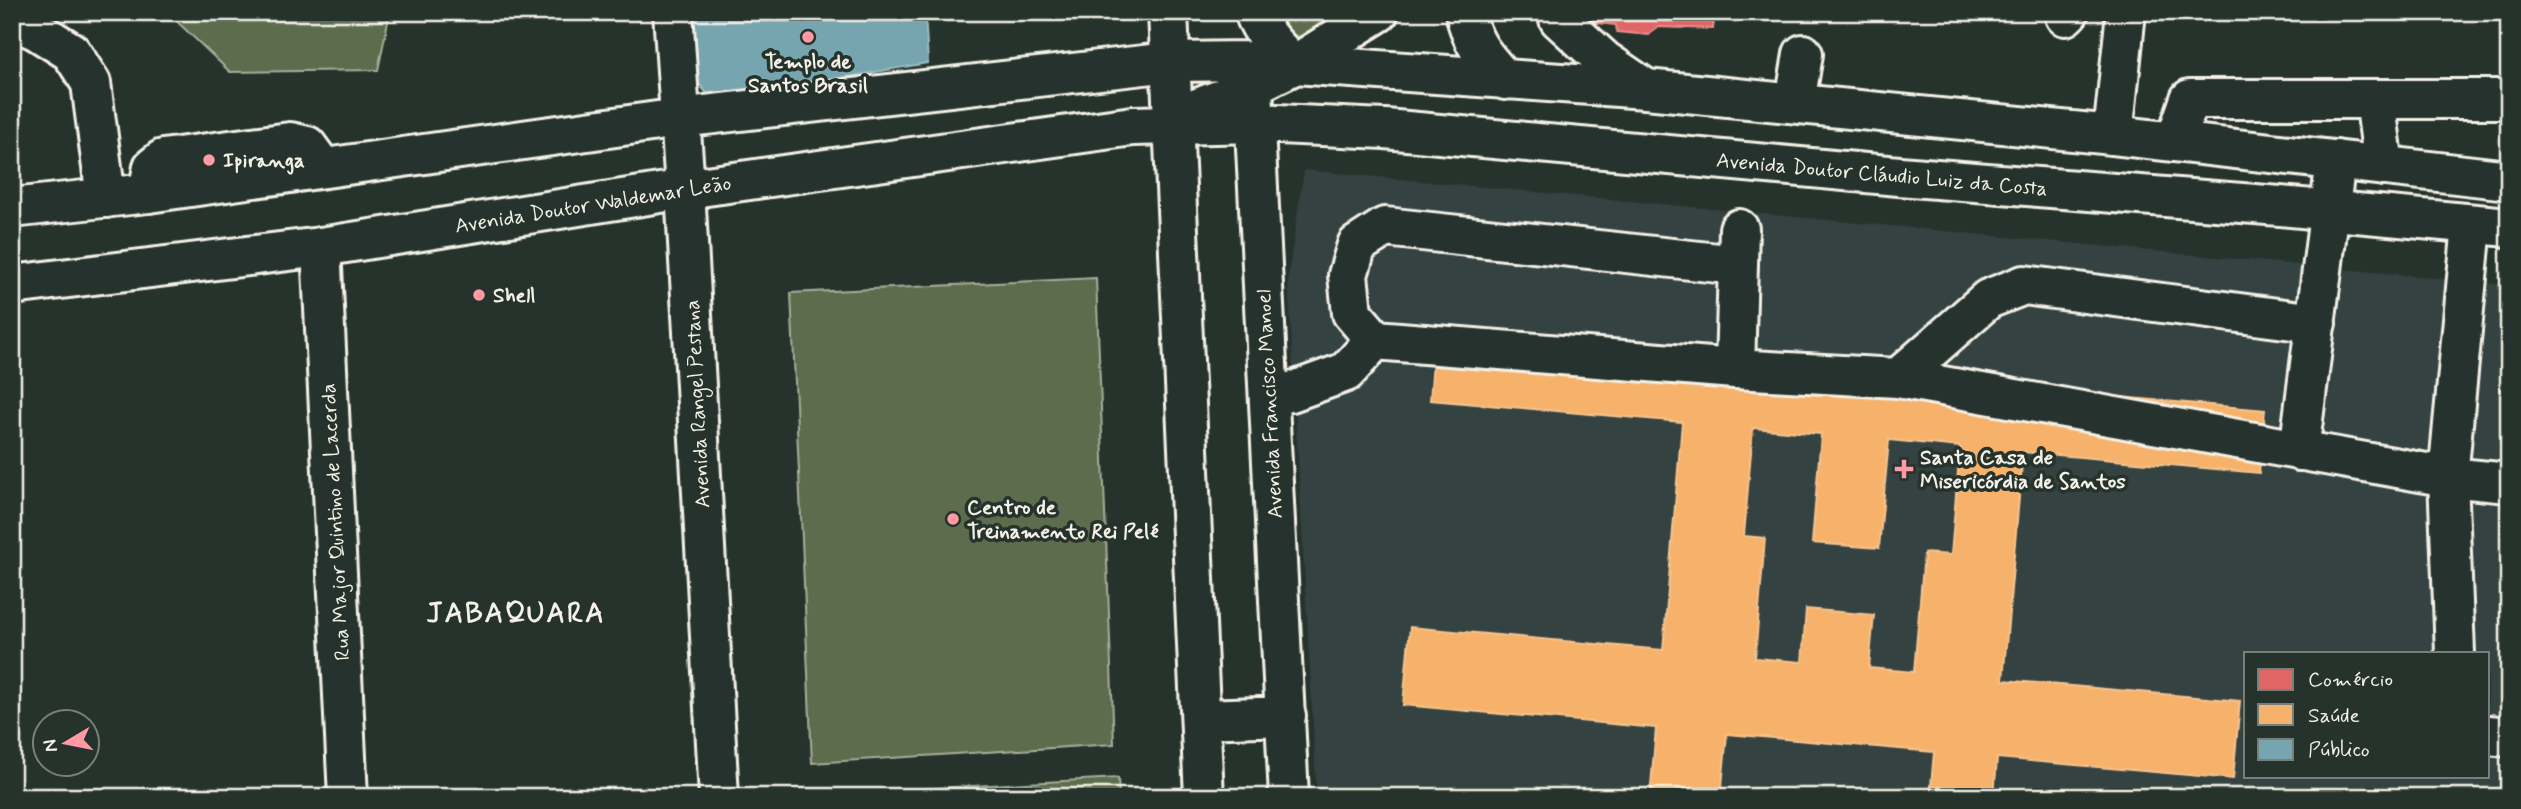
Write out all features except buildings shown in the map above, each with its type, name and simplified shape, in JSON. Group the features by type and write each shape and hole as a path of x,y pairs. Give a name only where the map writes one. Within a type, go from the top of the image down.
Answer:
{"main road":[{"name":"Avenida Rangel Pestana","path":"673,12 719,797"},
{"path":"1168,12 1205,719 1204,797"},
{"path":"1251,12 1270,41 1294,65"},
{"name":"Avenida Francisco Manoel","path":"1251,12 1269,394 1277,716 1289,797"},
{"path":"1294,65 1379,12"},
{"path":"1465,12 1470,34 1504,80"},
{"path":"2113,135 2126,12"},
{"path":"1559,19 1605,61 1646,89"},
{"path":"12,20 36,30 71,52 91,83 106,198"},
{"path":"1795,103 1803,54"},
{"path":"12,208 148,193 679,118 1170,62 1252,73 1294,65 1646,89 2113,135 2509,180"},
{"path":"1174,121 1252,73"},
{"path":"2175,142 2190,99 2509,99"},
{"path":"2375,99 2384,166"},
{"name":"Avenida Doutor Cláudio Luiz da Costa","path":"1174,121 1385,129 1899,176 2330,211 2498,230"},
{"name":"Avenida Doutor Waldemar Leão","path":"12,285 321,247 685,189 1174,121"},
{"path":"2299,451 2336,160"},
{"path":"1735,369 1738,247 1385,227 1357,245 1348,275 1352,313 1375,340 1735,369 1898,378 2509,489"},
{"path":"2455,652 2448,477 2498,230"},
{"name":"Rua Major Quintino de Lacerda","path":"321,247 348,797"},
{"path":"1898,378 1988,299 2024,285 2316,323"},
{"path":"1269,394 1291,392 1346,372 1375,340"},
{"path":"1205,719 1277,716"},
{"path":"2490,735 2509,737"}],"shaded area":[{"name":"Santa Casa de Misericórdia de Santos","path":"1304,170 2509,285 2509,797 1317,797 1288,278"}],"green space":[{"path":"167,12 390,12 378,70 230,72"},
{"path":"1283,12 1352,12 1307,40 1285,32"},
{"name":"Centro de Treinamento Rei Pelé","path":"1096,278 1114,744 812,763 791,293"},
{"path":"1118,778 1119,797 810,797 810,795"}],"place":[{"name":"Templo de Santos Brasil","path":"808,37"},
{"name":"Ipiranga","path":"209,160"},
{"name":"Shell","path":"479,295"},
{"name":"Santa Casa de Misericórdia de Santos","path":"1904,469"},
{"name":"Centro de Treinamento Rei Pelé","path":"953,519"}],"district":[{"name":"JABAQUARA","path":"516,612"}]}
